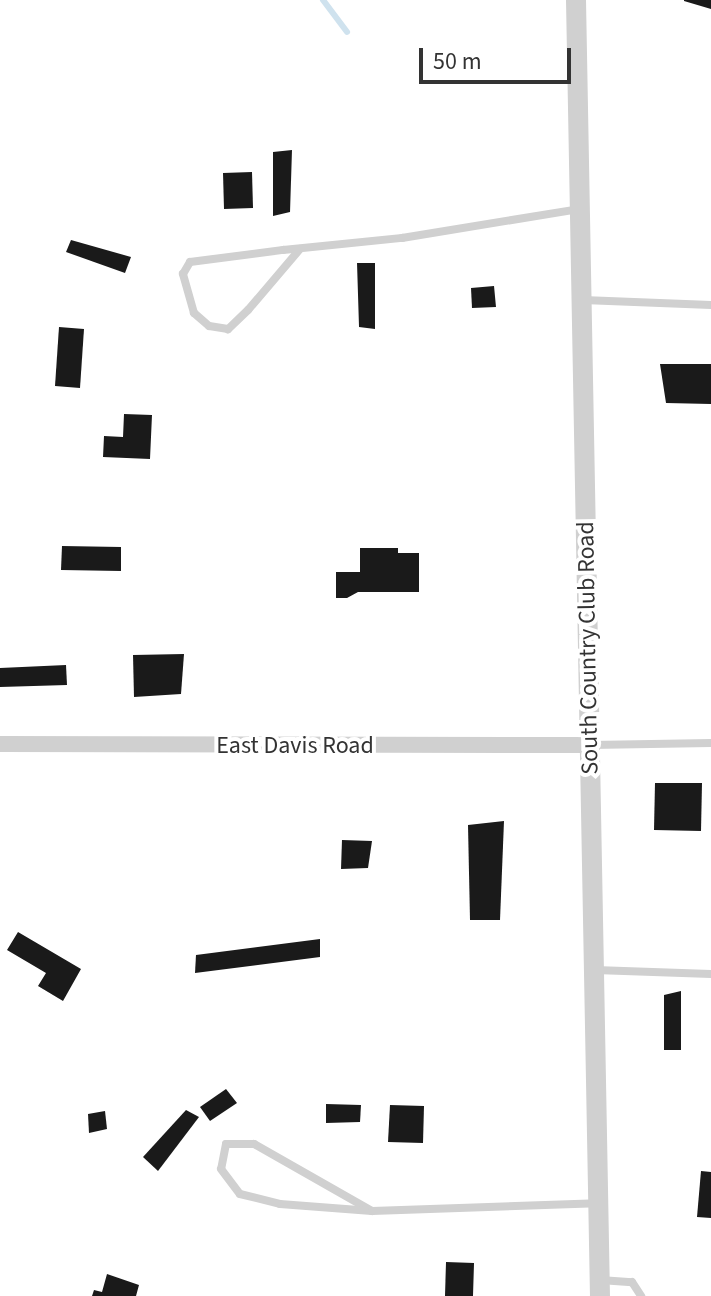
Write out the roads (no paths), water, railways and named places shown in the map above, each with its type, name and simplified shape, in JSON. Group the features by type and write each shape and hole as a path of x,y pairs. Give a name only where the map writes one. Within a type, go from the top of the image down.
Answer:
{"street":[{"name":"South Country Club Road","path":"576,0 600,1288"},
{"name":"East Davis Road","path":"0,744 590,745"}],"lane":[{"path":"300,249 228,329 209,326 194,313 183,274 190,262 300,249 402,238 580,209"},
{"path":"582,300 711,305"},
{"path":"590,745 711,743"},
{"path":"594,970 711,974"},
{"path":"372,1211 254,1144 226,1144 221,1169 240,1194 280,1204 372,1211 598,1203"},
{"path":"600,1288 632,1282 641,1296"}],"waterway":[{"path":"323,0 347,32"}]}
